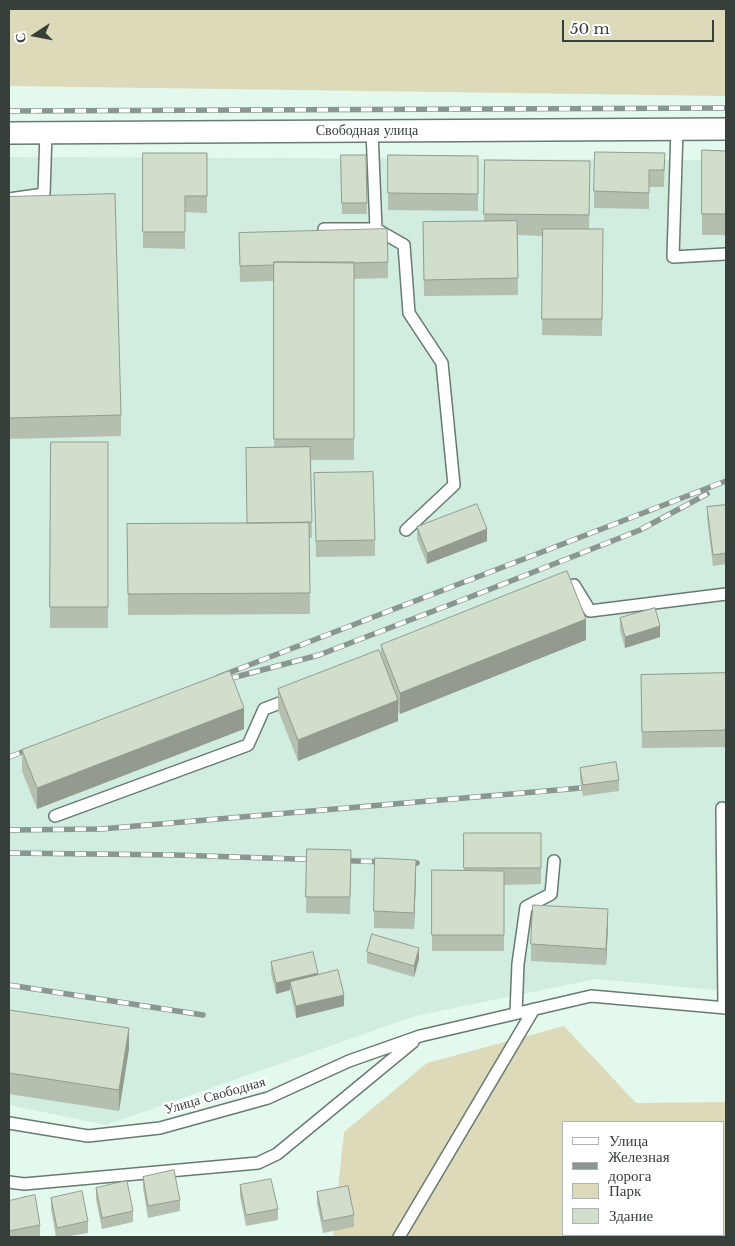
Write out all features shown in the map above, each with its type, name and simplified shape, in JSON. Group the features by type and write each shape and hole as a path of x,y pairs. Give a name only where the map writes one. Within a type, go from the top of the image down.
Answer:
{"street":[{"name":"Свободная улица","path":"9,132 726,129"}],"lane":[{"path":"677,129 673,257 726,254"},
{"path":"372,131 376,229"},
{"path":"9,200 44,194 46,132"},
{"path":"324,229 376,229 404,245 409,313 442,363 454,485 406,530"},
{"path":"548,591 574,585 590,611 726,594"},
{"path":"55,816 248,745 264,709 301,694"},
{"path":"722,808 725,1008"},
{"path":"516,1014 518,964 526,907 551,894 554,861"},
{"name":"Улица Свободная","path":"9,1123 88,1136 160,1128 268,1098 349,1061 420,1036 591,996 725,1008"},
{"path":"399,1237 534,1009"},
{"path":"9,1182 24,1184 258,1163 278,1154 420,1036"}],"shaded area":[{"path":"9,157 726,160 726,991 596,979 415,1016 106,1125 9,1105"}],"green space":[{"path":"9,9 726,9 726,96 9,86"},
{"path":"564,1026 636,1103 726,1102 726,1237 335,1237 333,1236 344,1132 427,1063"}],"building":[{"path":"702,150 726,151 726,214 702,214"},
{"path":"595,152 665,153 664,170 649,170 649,193 594,191"},
{"path":"143,153 207,153 207,196 185,196 185,232 143,232"},
{"path":"341,155 366,155 367,203 342,203"},
{"path":"388,155 478,156 478,194 388,193"},
{"path":"485,160 590,161 589,215 484,214"},
{"path":"115,194 121,415 9,418 9,197"},
{"path":"517,221 518,278 424,280 423,222"},
{"path":"387,229 388,262 274,262 274,265 240,266 239,233"},
{"path":"543,229 603,229 602,319 542,319"},
{"path":"274,262 354,262 354,439 274,439"},
{"path":"51,442 108,442 108,607 50,607"},
{"path":"310,447 312,522 247,523 246,448"},
{"path":"373,472 375,540 316,541 314,473"},
{"path":"477,504 487,529 427,553 417,527"},
{"path":"726,505 726,553 713,555 707,507"},
{"path":"309,523 310,593 128,594 127,524"},
{"path":"567,571 586,619 400,693 381,645"},
{"path":"655,608 660,626 625,637 620,618"},
{"path":"379,650 398,700 298,740 278,689"},
{"path":"230,671 244,708 37,788 22,750"},
{"path":"726,673 726,730 642,732 641,675"},
{"path":"616,762 619,780 583,785 580,768"},
{"path":"464,833 541,833 541,868 464,868"},
{"path":"307,849 351,850 350,897 306,897"},
{"path":"375,858 416,860 414,913 374,911"},
{"path":"432,870 504,871 504,935 432,935"},
{"path":"533,905 608,909 606,949 531,944"},
{"path":"372,934 419,948 414,966 367,952"},
{"path":"313,952 318,973 276,983 271,962"},
{"path":"338,970 344,995 296,1006 290,982"},
{"path":"9,1010 129,1028 119,1090 9,1073"},
{"path":"174,1170 180,1200 148,1206 143,1177"},
{"path":"271,1179 278,1209 246,1215 240,1185"},
{"path":"127,1181 133,1211 102,1218 96,1188"},
{"path":"348,1186 354,1215 323,1221 317,1192"},
{"path":"82,1191 88,1221 57,1228 51,1198"},
{"path":"35,1195 40,1225 9,1231 9,1201"}],"railway":[{"path":"9,111 726,108"},
{"path":"218,677 726,481"},
{"path":"228,679 319,655 483,592 640,530 707,494"},
{"path":"9,757 36,747"},
{"path":"9,830 101,829 581,788"},
{"path":"9,853 175,855 417,863"},
{"path":"9,985 203,1015"}]}
